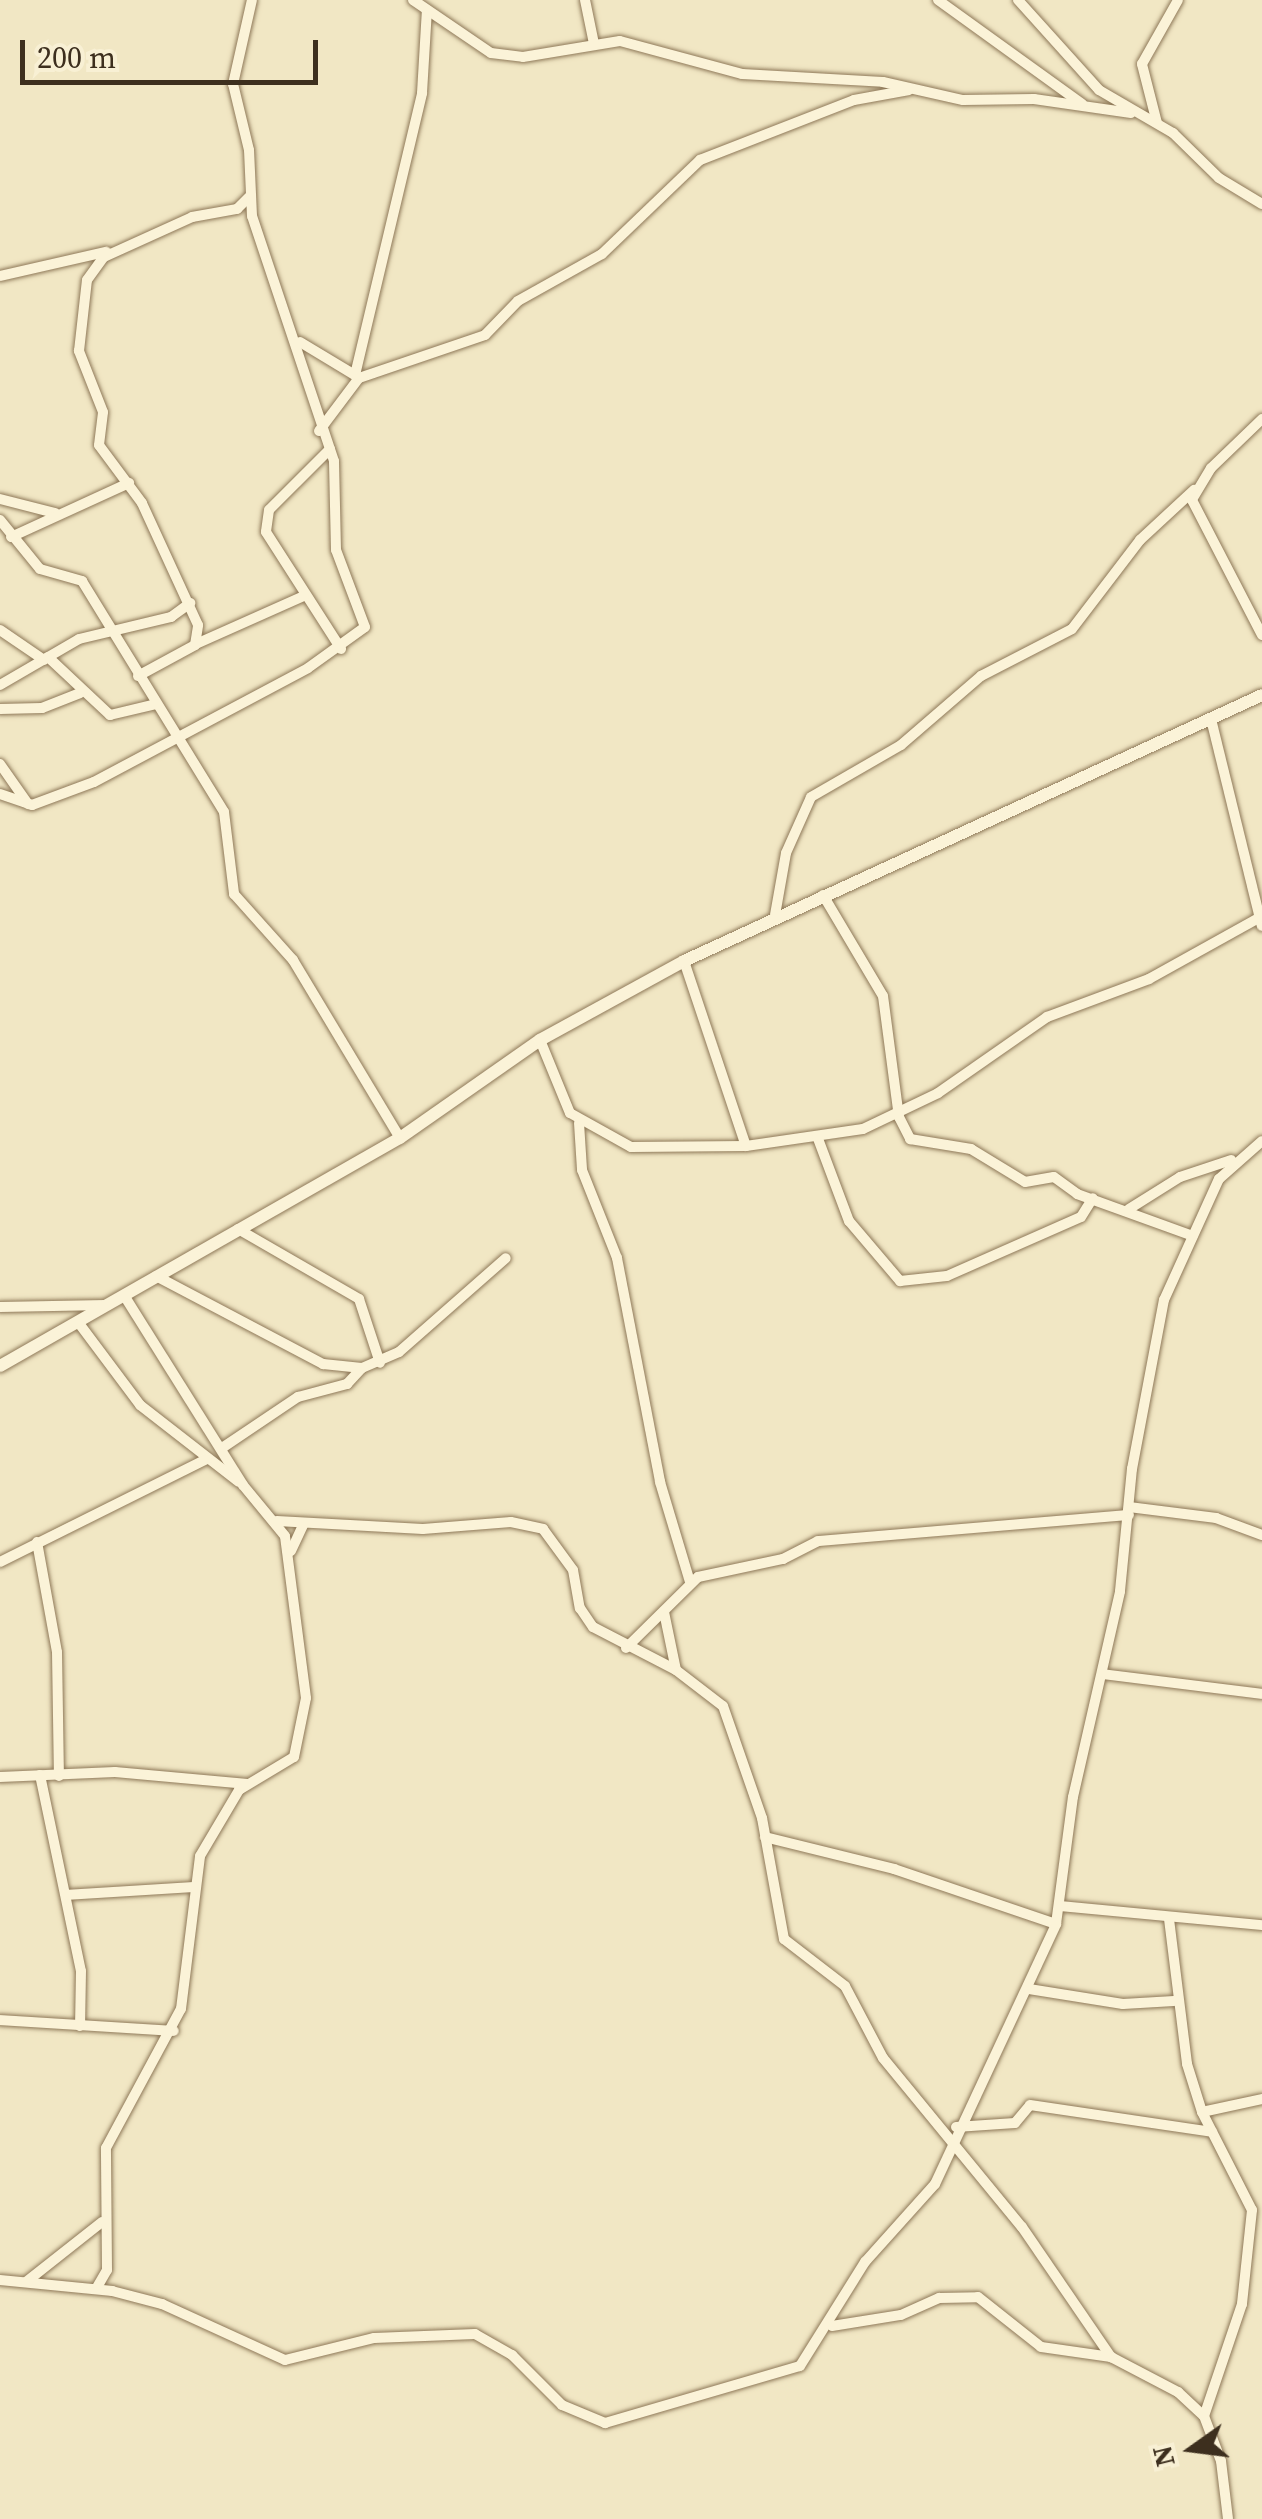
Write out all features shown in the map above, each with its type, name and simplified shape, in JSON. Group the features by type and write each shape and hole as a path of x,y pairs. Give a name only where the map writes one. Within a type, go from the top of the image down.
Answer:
{"street":[{"path":"0,794 28,805 94,782 362,635 365,619 336,550 330,449 319,432 299,341 259,250 250,196 249,150 233,84 252,0"},
{"path":"413,0 491,53 554,54 620,41 742,74 918,89 963,100 1083,105 1131,113 1157,122 1262,204"},
{"path":"585,0 594,44"},
{"path":"938,0 1083,105"},
{"path":"1018,0 1067,58 1131,113"},
{"path":"1157,122 1142,64 1178,0"},
{"path":"319,432 357,376 422,94 427,10"},
{"path":"299,341 357,376 485,335 518,302 602,254 700,160 854,100 918,89"},
{"path":"195,644 190,603 129,483 97,438 103,412 80,351 88,280 104,257 192,217 238,209 250,196"},
{"path":"0,276 106,252"},
{"path":"775,915 786,853 811,797 901,745 988,671 1072,629 1140,540 1262,418"},
{"path":"330,449 266,521 268,542 341,649"},
{"path":"11,537 55,513 129,483"},
{"path":"1194,490 1202,530 1262,635"},
{"path":"0,500 55,513"},
{"path":"0,520 40,568 82,581 224,812 234,894 294,960 400,1138"},
{"path":"138,676 195,644 304,596"},
{"path":"0,684 46,658 110,631 171,617 190,603"},
{"path":"0,630 46,658 80,693 110,715 156,704"},
{"path":"0,709 42,708 80,693"},
{"path":"0,1366 400,1138 540,1040 684,961 775,915 1262,695"},
{"path":"579,1123 631,1147 746,1146 818,1136 899,1117 1033,1025 1150,979 1261,920 1211,720"},
{"path":"0,764 28,805"},
{"path":"824,894 883,996 899,1117 910,1139 970,1149 1024,1182 1054,1177 1093,1198 1193,1236"},
{"path":"684,961 746,1146"},
{"path":"540,1040 579,1123 582,1170 617,1258 660,1482 688,1562 690,1582"},
{"path":"818,1136 854,1228 882,1269 904,1282 947,1276 1070,1222 1093,1198"},
{"path":"1129,1209 1180,1177 1232,1160 1262,1141"},
{"path":"0,2280 112,2290 204,2319 285,2360 374,2338 475,2334 512,2355 562,2405 605,2423 780,2377 800,2366 830,2327 864,2262 935,2184 956,2128 1029,1989 1056,1924 1073,1797 1102,1674 1164,1300 1232,1160"},
{"path":"238,1229 359,1299 380,1362"},
{"path":"222,1448 298,1397 340,1388 362,1368 380,1362 506,1258"},
{"path":"156,1276 323,1364 362,1368"},
{"path":"124,1295 242,1484"},
{"path":"0,1307 107,1304"},
{"path":"78,1322 140,1406 242,1484 278,1521 290,1551 306,1668 304,1725 290,1764 248,1784 209,1838 193,1887 174,2031 112,2128 102,2221 106,2277 112,2290"},
{"path":"0,1562 207,1459"},
{"path":"626,1648 690,1582 707,1574 783,1559 830,1538 1130,1511 1216,1518 1262,1535"},
{"path":"278,1521 534,1526 569,1561 585,1619 626,1648 676,1670 731,1718 765,1838 784,1939 845,1986 869,2037 949,2147 1022,2227 1110,2357"},
{"path":"290,1551 304,1523"},
{"path":"38,1542 57,1652 59,1776"},
{"path":"688,1562 707,1574"},
{"path":"664,1612 676,1670"},
{"path":"1102,1674 1262,1694"},
{"path":"58,1751 78,1774"},
{"path":"0,1777 78,1774 248,1784"},
{"path":"40,1775 81,1971 80,2026"},
{"path":"765,1838 894,1869 1056,1924"},
{"path":"66,1895 193,1887"},
{"path":"1060,1906 1262,1925"},
{"path":"1169,1918 1174,2001 1202,2112 1247,2192 1256,2250 1226,2369 1204,2416"},
{"path":"1029,1989 1123,2004 1174,2001"},
{"path":"0,2020 174,2031"},
{"path":"1202,2112 1262,2099"},
{"path":"956,2128 1015,2123 1030,2104 1212,2132"},
{"path":"25,2283 102,2221"},
{"path":"96,2290 106,2277"},
{"path":"830,2327 901,2315 939,2298 978,2297 1041,2347 1110,2357 1178,2392 1204,2416 1221,2461 1228,2519"}]}
